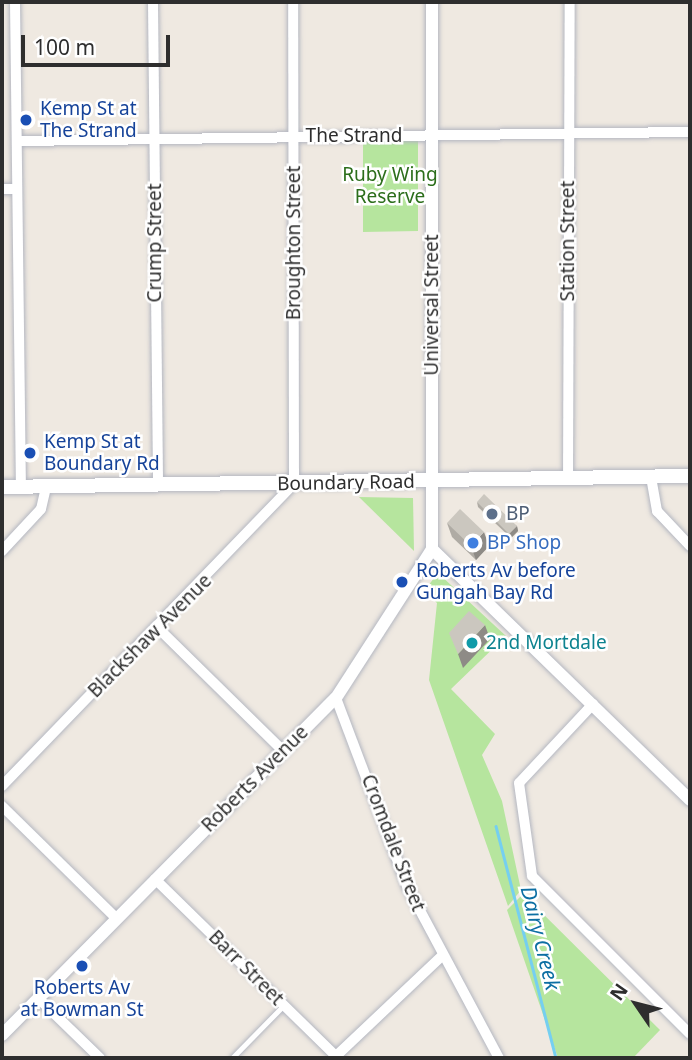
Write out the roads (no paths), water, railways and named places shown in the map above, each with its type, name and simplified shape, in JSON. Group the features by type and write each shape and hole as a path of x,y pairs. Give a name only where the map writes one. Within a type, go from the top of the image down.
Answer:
{"main road":[{"name":"Boundary Road","path":"2,487 690,476"}],"street":[{"path":"15,2 21,487"},
{"name":"Crump Street","path":"153,2 158,485"},
{"name":"Broughton Street","path":"293,2 294,484"},
{"name":"Universal Street","path":"432,2 432,482"},
{"name":"Station Street","path":"568,480 570,2"},
{"name":"The Strand","path":"17,141 690,132"},
{"path":"2,189 16,189"},
{"path":"651,477 657,511 690,545"},
{"path":"432,482 432,549 690,800"},
{"name":"Blackshaw Avenue","path":"2,786 158,628 294,484"},
{"path":"2,551 41,509 46,487"},
{"name":"Roberts Avenue","path":"2,1035 336,698 432,549"},
{"path":"158,628 283,751"},
{"name":"Cromdale Street","path":"336,698 400,871 499,1058"},
{"path":"593,704 519,783 533,876 690,1034"},
{"path":"2,806 116,918"},
{"name":"Barr Street","path":"155,879 335,1057"},
{"path":"335,1057 443,955"},
{"path":"38,998 100,1058"}],"lane":[{"path":"232,1058 284,1005"}],"waterway":[{"name":"Dairy Creek","path":"496,826 556,1058"}],"place":[{"name":"Kemp St at The Strand","path":"26,120"},
{"name":"Kemp St at Boundary Rd","path":"30,453"},
{"name":"BP","path":"492,514"},
{"name":"BP Shop","path":"473,543"},
{"name":"Roberts Av before Gungah Bay Rd","path":"402,582"},
{"name":"2nd Mortdale","path":"472,643"},
{"name":"Roberts Av at Bowman St","path":"82,966"}],"park label":[{"name":"Ruby Wing Reserve","path":"390,186"}]}
